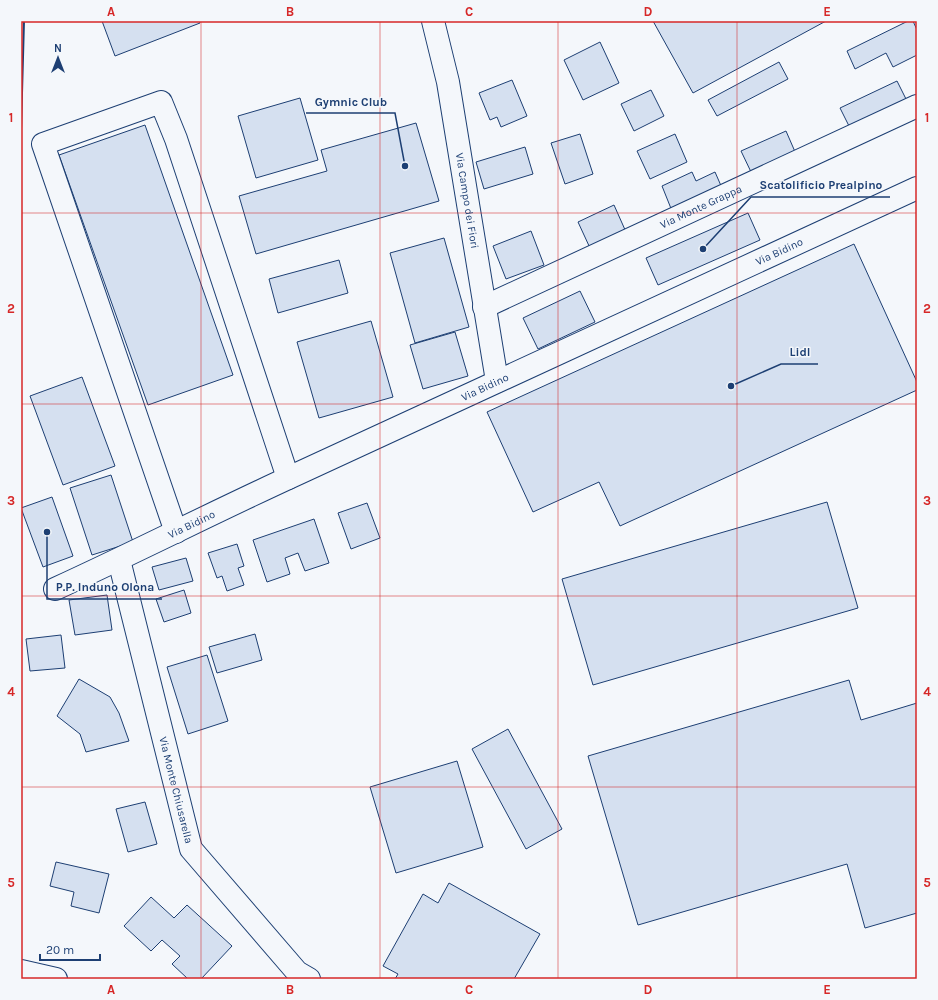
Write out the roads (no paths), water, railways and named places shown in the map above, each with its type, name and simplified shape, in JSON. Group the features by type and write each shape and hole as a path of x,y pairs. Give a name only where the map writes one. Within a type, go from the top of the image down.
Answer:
{"street":[{"name":"Via Campo dei Fiori","path":"433,21 448,82 497,381"},
{"path":"176,532 43,144 161,102 176,139 288,478"},
{"name":"Via Monte Grappa","path":"484,307 917,106"},
{"name":"Via Bidino","path":"55,589 119,560 288,478 917,188"},
{"name":"Via Monte Chiusarella","path":"119,560 191,849 297,972 308,979"},
{"path":"21,971 56,979"}],"place":[{"name":"Gymnic Club","path":"405,166"},
{"name":"Scatolificio Prealpino","path":"703,249"},
{"name":"Lidl","path":"731,386"},
{"name":"P.P. Induno Olona","path":"47,532"}]}
